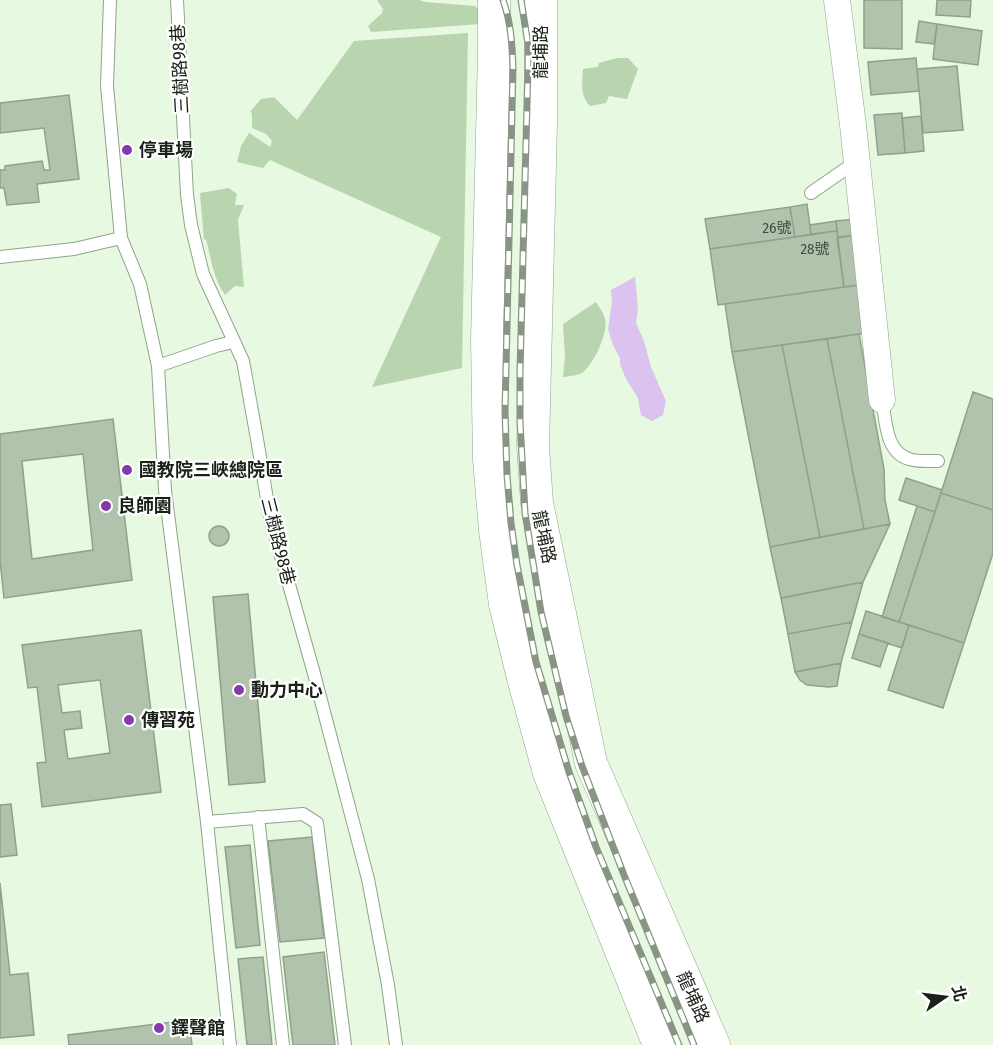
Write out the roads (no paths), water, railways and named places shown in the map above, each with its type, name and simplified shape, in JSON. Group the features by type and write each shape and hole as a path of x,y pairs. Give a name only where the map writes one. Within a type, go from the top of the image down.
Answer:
{"street":[{"path":"494,0 487,340 488,423 495,530 505,604 549,773 659,1045"},
{"name":"龍埔路","path":"541,0 541,124 533,447 537,503 591,763 714,1045"},
{"path":"837,0 857,161 882,400"}],"lane":[{"path":"110,0 107,86 121,238 141,284 158,366 165,490 207,822 230,1045"},
{"name":"三樹路98巷","path":"177,0 191,225 203,274 243,361 270,517 368,879 388,985 396,1045"},
{"path":"812,192 857,161"},
{"path":"0,257 74,249 121,238"},
{"path":"158,366 233,342"},
{"path":"882,400 890,441 897,454 910,460 938,462"},
{"path":"207,822 303,813 317,823 345,1045"},
{"path":"258,818 283,1045"}],"railway":[{"path":"503,0 512,41 513,67 505,411 507,475 517,565 536,662 569,772 596,847 679,1045"},
{"path":"521,0 528,44 528,66 520,422 525,513 541,612 566,716 582,766 694,1045"}],"place":[{"name":"停車場","path":"127,150"},
{"name":"國教院三峽總院區","path":"127,470"},
{"name":"良師園","path":"106,506"},
{"name":"動力中心","path":"239,690"},
{"name":"傳習苑","path":"129,720"},
{"name":"鐸聲館","path":"159,1028"}]}
